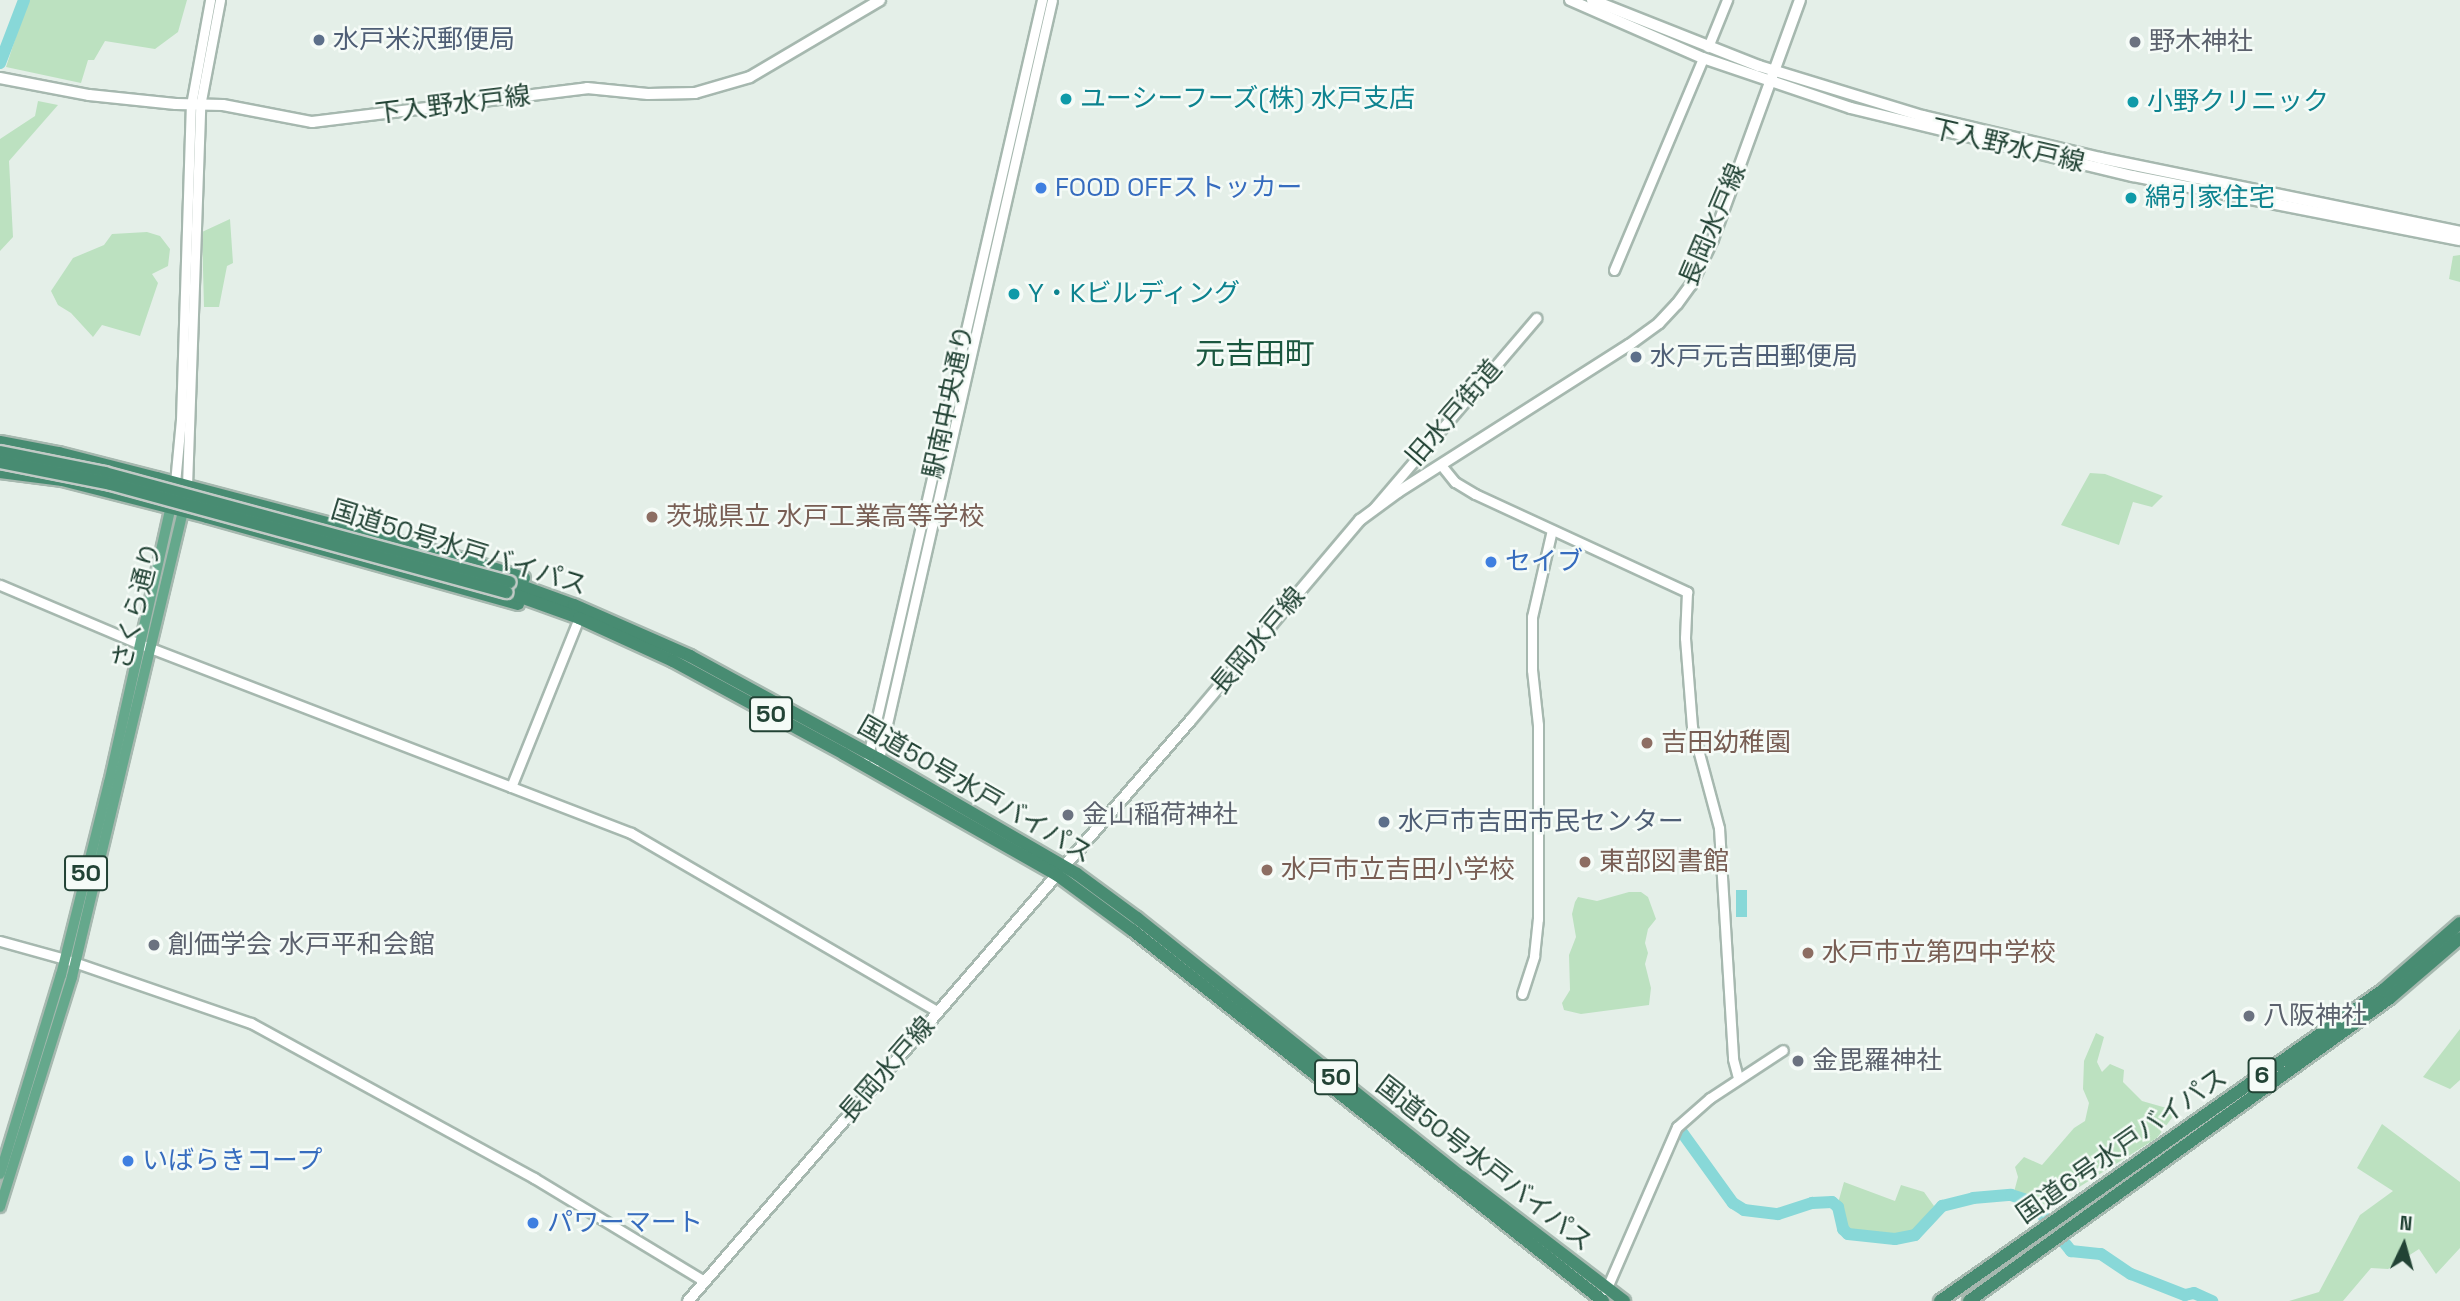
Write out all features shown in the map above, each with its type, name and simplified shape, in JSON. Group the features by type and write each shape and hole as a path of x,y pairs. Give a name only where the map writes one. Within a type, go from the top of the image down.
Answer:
{"highway":[{"path":"0,442 60,453 506,572 614,614 673,655"},
{"name":"国道50号水戸バイパス","path":"0,452 118,476 574,605 673,655 872,760 1060,871 1603,1298 1624,1301"},
{"name":"国道50号水戸バイパス","path":"0,462 111,484 509,587"},
{"path":"0,472 62,480 443,582 673,655"},
{"name":"国道6号水戸バイパス","path":"1940,1301 2383,990 2460,923"},
{"name":"国道6号水戸バイパス","path":"1969,1301 2390,998 2460,938"}],"main road":[{"name":"下入野水戸線","path":"2,78 89,95 238,107 312,122 587,88 648,94 695,93 750,77 880,0"},
{"name":"下入野水戸線","path":"1570,0 1703,58 1770,82 1919,126 2133,176 2460,240"},
{"name":"下入野水戸線","path":"1592,0 1774,71 1923,116 2091,156 2460,232"},
{"name":"長岡水戸線","path":"688,1301 1328,556 1373,509 1640,338 1677,304 1691,285 1713,239 1800,0"},
{"name":"さくら通り","path":"0,1208 34,1104 145,646 181,485"},
{"name":"さくら通り","path":"0,1174 70,960"}],"street":[{"name":"さくら通り","path":"181,485 195,105 210,0"},
{"name":"さくら通り","path":"195,105 220,0"},
{"name":"駅南中央通り","path":"872,760 1042,0"},
{"name":"駅南中央通り","path":"872,760 1052,0"},
{"path":"1708,47 1727,0"},
{"path":"1614,270 1703,58"},
{"name":"旧水戸街道","path":"1373,509 1536,317"},
{"path":"1441,465 1464,488 1687,592 1685,638 1692,727 1719,828 1733,1059 1738,1078"},
{"path":"1522,993 1534,956 1538,919 1538,725 1532,670 1532,617 1552,530"},
{"path":"0,585 145,646 640,837 938,1012"},
{"path":"512,788 576,625"},
{"path":"0,941 70,960 251,1023 534,1178 704,1281"},
{"path":"1603,1298 1672,1135 1689,1115 1738,1078 1783,1050"}],"green space":[{"path":"28,0 187,0 178,32 155,49 105,41 94,60 88,60 81,83 6,67"},
{"path":"38,101 58,105 9,161 13,237 0,251 0,139 35,116"},
{"path":"230,219 233,263 227,266 219,307 204,307 202,232"},
{"path":"147,232 160,236 170,249 168,266 152,274 158,283 140,336 102,325 93,337 71,313 58,305 51,291 73,258 104,245 112,234"},
{"path":"2460,255 2460,282 2449,279 2453,256"},
{"path":"2090,473 2105,474 2163,496 2152,507 2133,502 2119,545 2061,525"},
{"path":"1629,892 1641,892 1648,897 1656,919 1648,929 1645,943 1648,953 1645,964 1651,988 1649,1005 1581,1014 1564,1010 1562,1003 1570,990 1569,955 1576,937 1572,914 1575,902 1578,897 1597,901"},
{"path":"2460,1029 2460,1080 2450,1089 2423,1077"},
{"path":"2096,1033 2104,1037 2097,1062 2102,1072 2110,1064 2124,1070 2123,1082 2142,1101 2177,1111 2157,1138 2049,1206 2014,1192 2018,1177 2015,1167 2024,1157 2042,1165 2074,1128 2085,1121 2089,1103 2083,1089 2084,1061"},
{"path":"2382,1124 2460,1182 2460,1248 2436,1274 2419,1249 2388,1269 2371,1268 2343,1301 2289,1301 2319,1292 2360,1215 2393,1191 2357,1168"},
{"path":"1844,1182 1895,1201 1901,1185 1924,1192 1934,1206 1912,1233 1854,1233 1846,1228 1838,1203"}],"water":[{"path":"1736,890 1747,890 1747,917 1736,917"}],"waterway":[{"path":"0,63 24,0"},
{"path":"1681,1131 1733,1203 1744,1210 1778,1214 1812,1203 1832,1202 1838,1207 1843,1229 1848,1234 1895,1239 1915,1235 1942,1206 1973,1198 2011,1195 2032,1202 2071,1251 2101,1254 2131,1274 2185,1295 2194,1293 2212,1301"}],"place":[{"name":"水戸米沢郵便局","path":"319,40"},
{"name":"野木神社","path":"2135,42"},
{"name":"ユーシーフーズ(株) 水戸支店","path":"1066,99"},
{"name":"小野クリニック","path":"2133,102"},
{"name":"FOOD OFFストッカー","path":"1041,188"},
{"name":"綿引家住宅","path":"2131,198"},
{"name":"Y・Kビルディング","path":"1014,294"},
{"name":"水戸元吉田郵便局","path":"1636,357"},
{"name":"茨城県立 水戸工業高等学校","path":"652,517"},
{"name":"セイブ","path":"1491,562"},
{"name":"吉田幼稚園","path":"1647,743"},
{"name":"金山稲荷神社","path":"1068,815"},
{"name":"水戸市吉田市民センター","path":"1384,822"},
{"name":"東部図書館","path":"1585,862"},
{"name":"水戸市立吉田小学校","path":"1267,870"},
{"name":"創価学会 水戸平和会館","path":"154,945"},
{"name":"水戸市立第四中学校","path":"1808,953"},
{"name":"八阪神社","path":"2249,1016"},
{"name":"金毘羅神社","path":"1798,1061"},
{"name":"いばらきコープ","path":"128,1161"},
{"name":"パワーマート","path":"533,1223"}],"district":[{"name":"元吉田町","path":"1255,354"}]}
